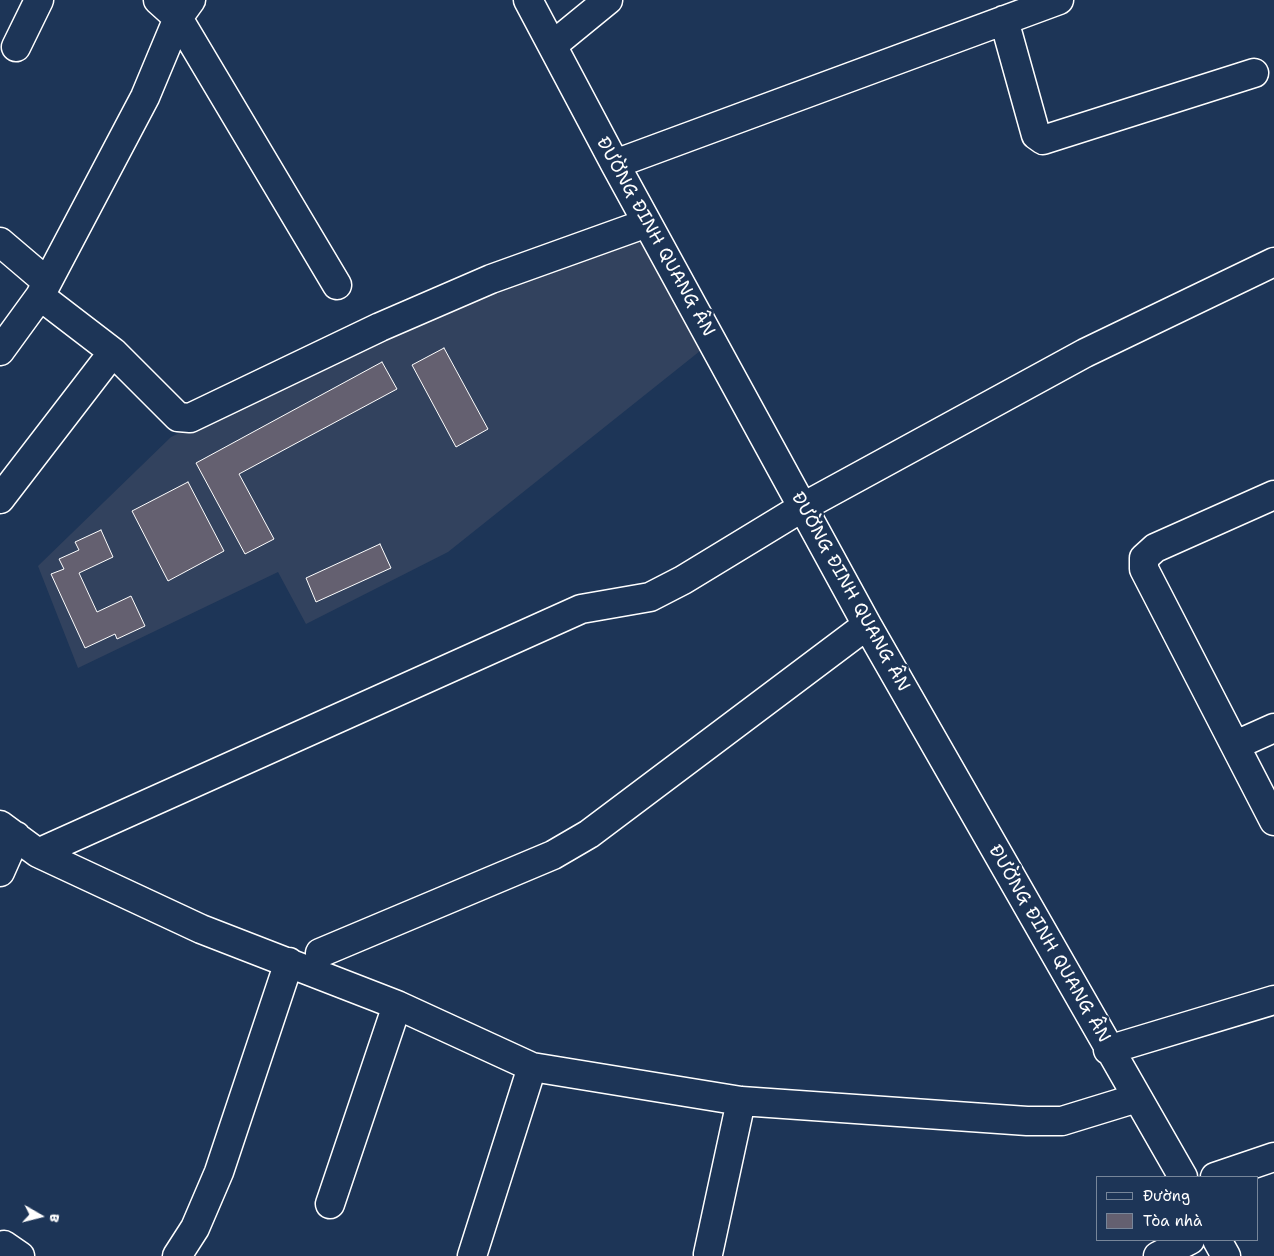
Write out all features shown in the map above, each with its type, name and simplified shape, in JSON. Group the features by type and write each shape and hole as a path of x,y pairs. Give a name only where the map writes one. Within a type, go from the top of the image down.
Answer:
{"street":[{"path":"16,47 38,0"},
{"name":"ĐƯỜNG ĐINH QUANG ÂN","path":"528,0 647,223 867,624 1108,1050 1182,1176"},
{"path":"553,45 608,0"},
{"path":"615,164 1009,12 1059,0"},
{"path":"176,6 337,285"},
{"path":"0,351 44,289 144,97 176,6"},
{"path":"1009,12 1036,136 1043,140 1254,73"},
{"path":"0,242 44,289 113,352 178,417 190,418 380,327 491,278 647,223"},
{"path":"38,854 582,609 650,597 683,580 803,507 1085,353 1274,262"},
{"path":"0,500 113,352"},
{"path":"1274,494 1155,548 1144,558 1144,569 1274,821"},
{"path":"320,953 553,855 589,834 867,624"},
{"path":"1236,745 1274,728"},
{"path":"0,872 8,830 38,854 202,929 397,1005 532,1066 741,1100 1062,1122 1137,1098"},
{"path":"177,1256 194,1228 219,1172 289,962"},
{"path":"1108,1050 1274,1000"},
{"path":"330,1204 397,1005"},
{"path":"472,1256 532,1066"},
{"path":"708,1254 741,1100"},
{"path":"1218,1176 1274,1156"},
{"path":"1158,1256 1188,1241"},
{"path":"1218,1241 1226,1256"}],"shaded area":[{"path":"638,237 700,351 448,552 306,624 278,572 78,668 38,566 171,437 383,335"}],"building":[{"path":"444,348 488,429 456,447 412,365"},
{"path":"382,362 397,389 239,474 274,539 245,554 196,463"},
{"path":"188,482 224,551 168,581 132,511"},
{"path":"101,530 113,557 79,573 97,612 131,596 145,626 117,639 115,634 85,648 51,574 64,569 59,559 79,550 75,542"},
{"path":"380,544 391,568 316,602 306,578"}]}
